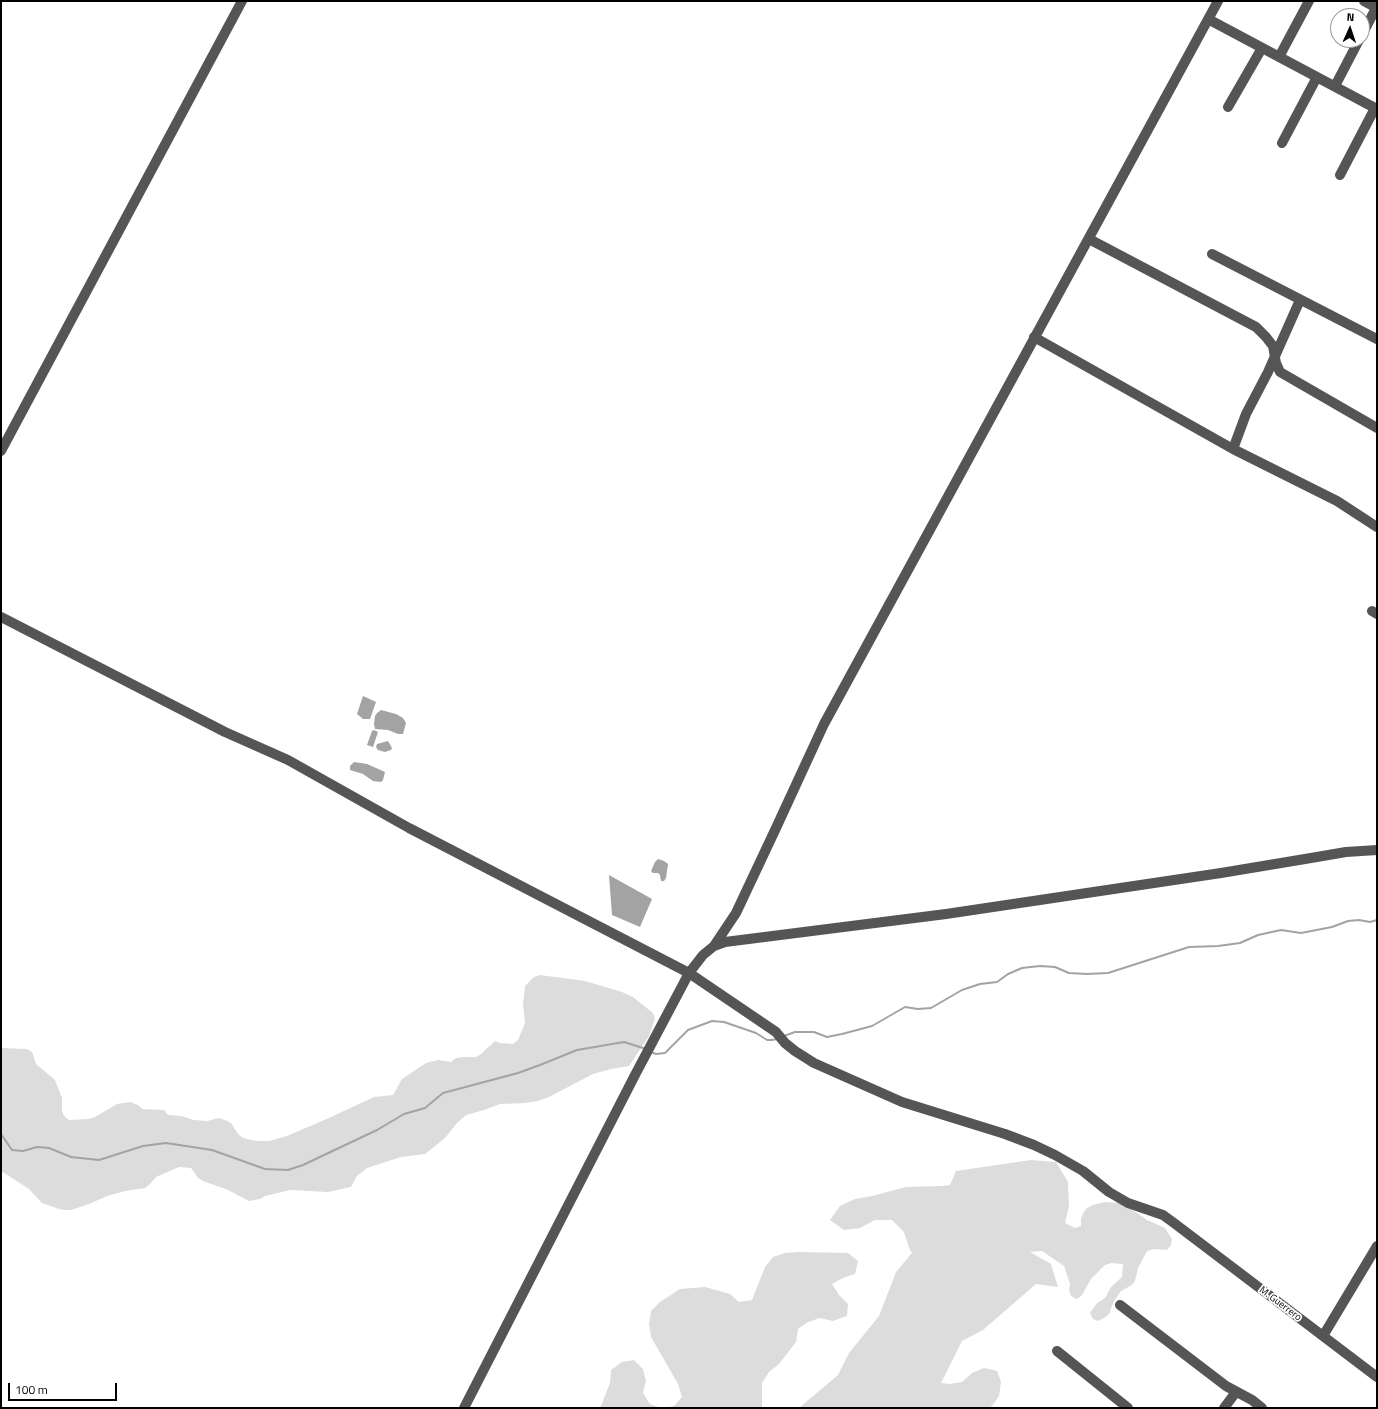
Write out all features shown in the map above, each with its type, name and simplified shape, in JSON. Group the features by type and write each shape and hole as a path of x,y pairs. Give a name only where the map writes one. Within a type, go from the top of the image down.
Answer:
{"street":[{"path":"1,451 242,1"},
{"path":"464,1408 648,1050 690,973 703,955 714,946 736,913 824,724 1218,1"},
{"path":"1280,57 1309,1"},
{"path":"1364,1 1377,8 1370,21"},
{"path":"1208,19 1375,108 1340,174"},
{"path":"1228,107 1262,48"},
{"path":"1335,86 1355,48"},
{"path":"1282,143 1317,77"},
{"path":"1089,239 1256,327 1273,346 1280,372 1377,428"},
{"path":"1212,254 1377,339"},
{"path":"1233,449 1246,414 1275,358 1300,300"},
{"path":"1034,337 1233,449 1337,501 1377,527"},
{"name":"M. Guerrero","path":"1,617 226,732 288,760 409,828 690,973 776,1032 785,1043 814,1063 902,1102 1034,1145 1056,1155 1083,1171 1109,1192 1128,1203 1162,1215 1377,1377"},
{"path":"714,946 725,942 946,914 1221,873 1346,852 1377,850"},
{"path":"1324,1336 1377,1246"},
{"path":"1120,1305 1226,1386 1252,1400 1262,1408"},
{"path":"1057,1351 1128,1408"},
{"path":"1224,1408 1236,1392"}],"shaded area":[{"path":"363,696 376,702 370,719 363,719 357,714"},
{"path":"381,710 396,714 403,718 406,723 403,734 398,734 388,730 375,729 375,716"},
{"path":"374,730 378,732 373,747 367,745 372,731"},
{"path":"388,741 392,748 391,750 385,752 378,750 376,747 377,744"},
{"path":"354,762 367,764 385,772 383,780 381,782 373,781 363,774 350,770 350,766"},
{"path":"658,859 668,864 666,878 664,881 661,881 658,873 653,873 651,871"},
{"path":"609,875 652,899 640,927 612,915"},
{"path":"540,975 585,981 622,992 633,997 653,1013 655,1019 649,1036 629,1066 593,1074 549,1097 538,1101 500,1104 466,1115 457,1123 445,1138 425,1154 401,1157 367,1168 357,1176 351,1187 328,1192 290,1190 249,1201 228,1190 203,1181 198,1178 191,1168 179,1167 156,1177 145,1188 125,1191 107,1196 71,1210 65,1210 42,1203 29,1189 1,1171 1,1048 27,1049 32,1052 36,1064 55,1080 62,1098 62,1110 64,1116 69,1120 89,1119 117,1104 130,1102 138,1105 142,1109 164,1110 168,1115 181,1116 194,1120 207,1121 219,1118 231,1123 238,1134 243,1138 256,1141 269,1141 287,1136 374,1097 393,1095 402,1079 426,1063 438,1060 451,1062 456,1058 476,1057 495,1041 513,1044 518,1040 525,1023 523,1005 525,986 534,977"},
{"path":"1031,1160 1056,1162 1068,1182 1069,1206 1065,1223 1075,1228 1081,1226 1083,1213 1087,1208 1105,1202 1120,1203 1147,1220 1165,1228 1172,1239 1171,1245 1167,1250 1154,1249 1147,1251 1138,1268 1135,1281 1132,1285 1121,1291 1114,1301 1109,1314 1098,1321 1093,1319 1090,1313 1097,1303 1105,1298 1111,1287 1122,1277 1123,1264 1111,1263 1105,1265 1091,1279 1082,1295 1077,1299 1071,1296 1069,1290 1070,1284 1064,1266 1042,1251 1030,1252 1051,1264 1058,1287 1036,1284 983,1330 962,1341 941,1383 950,1384 962,1382 972,1373 984,1368 997,1371 1001,1382 999,1396 989,1408 799,1408 838,1375 849,1353 879,1316 896,1272 912,1253 904,1232 892,1220 875,1220 860,1228 844,1230 830,1220 840,1206 855,1199 906,1187 950,1185 956,1171"},
{"path":"785,1253 848,1253 858,1261 855,1274 832,1284 839,1295 848,1304 847,1316 833,1321 820,1318 808,1322 798,1329 796,1342 779,1364 769,1372 762,1383 762,1408 661,1408 674,1406 682,1397 678,1384 651,1337 649,1324 651,1311 660,1302 680,1289 705,1287 730,1294 739,1302 752,1300 765,1267 773,1257"},
{"path":"634,1360 643,1369 646,1381 643,1393 650,1404 661,1408 600,1408 610,1383 611,1370 622,1362"}],"waterway":[{"path":"784,1036 795,1032 814,1032 827,1037 872,1026 905,1007 918,1009 931,1008 962,990 980,984 997,982 1008,974 1022,968 1040,966 1055,967 1069,973 1108,973 1189,947 1218,946 1240,943 1258,935 1281,930 1301,933 1332,927 1348,921 1359,920 1370,922 1377,920"},
{"path":"651,1052 656,1054 665,1053 688,1030 712,1021 724,1022 756,1033 767,1040 777,1039"},
{"path":"1,1134 12,1150 23,1151 37,1147 49,1148 71,1157 99,1160 143,1146 166,1143 212,1150 265,1169 288,1170 303,1165 377,1130 404,1114 425,1108 443,1093 518,1073 577,1050 624,1042 646,1049"}]}
